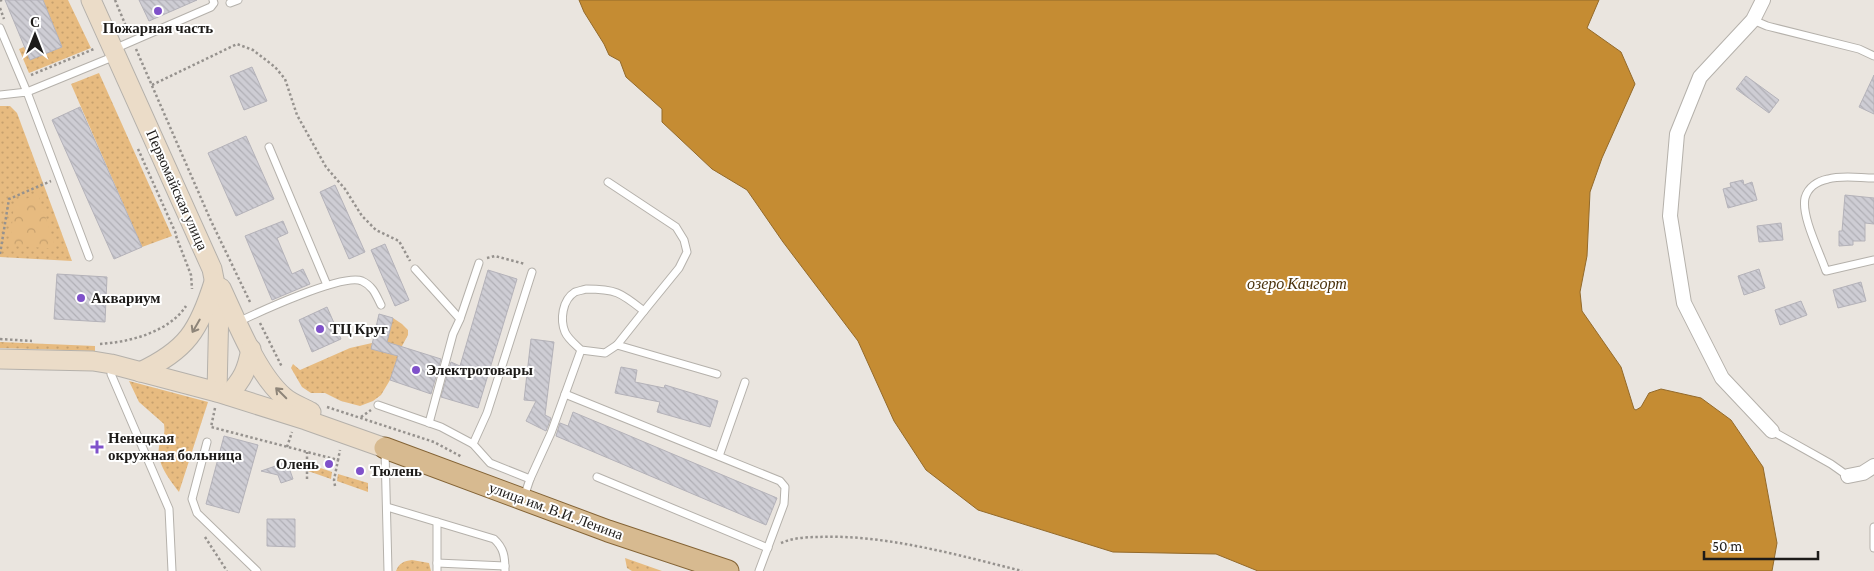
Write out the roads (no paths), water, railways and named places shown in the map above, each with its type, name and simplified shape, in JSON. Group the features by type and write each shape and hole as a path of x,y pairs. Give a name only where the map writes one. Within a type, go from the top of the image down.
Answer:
{"main road":[{"name":"Первомайская улица","path":"90,0 213,275 219,304 220,396"},
{"path":"213,275 251,349 271,383 283,396 293,403 359,433 385,448"},
{"path":"140,372 162,362 187,341 198,324 207,304 213,275"},
{"path":"220,396 243,377 251,349"},
{"path":"0,359 93,361 111,364 385,448"},
{"name":"улица им. В.И. Ленина","path":"385,448 608,531 728,571"}],"street":[{"path":"1763,0 1753,20 1700,77 1677,134 1670,216 1684,303 1722,378 1772,431"},
{"path":"1848,476 1863,473 1874,466"}],"lane":[{"path":"0,95 27,92 115,53 133,41 211,7 213,0"},
{"path":"230,3 238,0"},
{"path":"1753,20 1767,26 1859,49 1874,56"},
{"path":"0,28 27,92 89,257"},
{"path":"269,147 327,286"},
{"path":"1874,178 1830,178 1819,181 1811,188 1805,198 1806,214 1826,271 1874,260"},
{"path":"608,182 676,227 684,240 687,252 679,268 644,311 617,344 605,353 581,350 566,333 563,321 564,307 568,298 575,292 586,289 607,289 623,294 644,311"},
{"path":"429,423 454,334 479,263"},
{"path":"415,268 460,318"},
{"path":"473,444 487,414 532,272"},
{"path":"238,322 327,286 350,280 361,280 372,287 381,305"},
{"path":"617,344 716,374"},
{"path":"523,499 551,433 581,350"},
{"path":"111,364 111,374 169,509 172,571"},
{"path":"719,456 745,382"},
{"path":"565,394 780,481 785,488 784,504 759,571"},
{"path":"378,405 441,427 473,444 490,463 530,479"},
{"path":"1772,431 1831,464 1848,476"},
{"path":"207,442 192,499 197,513 256,571"},
{"path":"385,448 388,571"},
{"path":"597,477 768,548"},
{"path":"386,507 494,539 502,546 505,569 437,567 436,522"},
{"path":"1874,527 1874,548"}],"water":[{"name":"озеро Качгорт","path":"579,0 1599,0 1587,28 1621,52 1635,84 1602,158 1590,192 1587,256 1580,292 1582,311 1621,367 1634,409 1636,410 1641,407 1649,393 1661,389 1701,398 1731,420 1763,467 1777,543 1772,571 1258,571 1216,554 1113,552 978,510 926,470 894,421 858,341 783,242 747,190 712,169 662,122 662,109 626,77 620,61 609,55"}],"place":[{"name":"Пожарная часть","path":"158,11"},
{"name":"Аквариум","path":"81,298"},
{"name":"ТЦ Круг","path":"320,329"},
{"name":"Электротовары","path":"416,370"},
{"name":"Ненецкая окружная больница","path":"97,447"},
{"name":"Олень","path":"329,464"},
{"name":"Тюлень","path":"360,471"}]}
